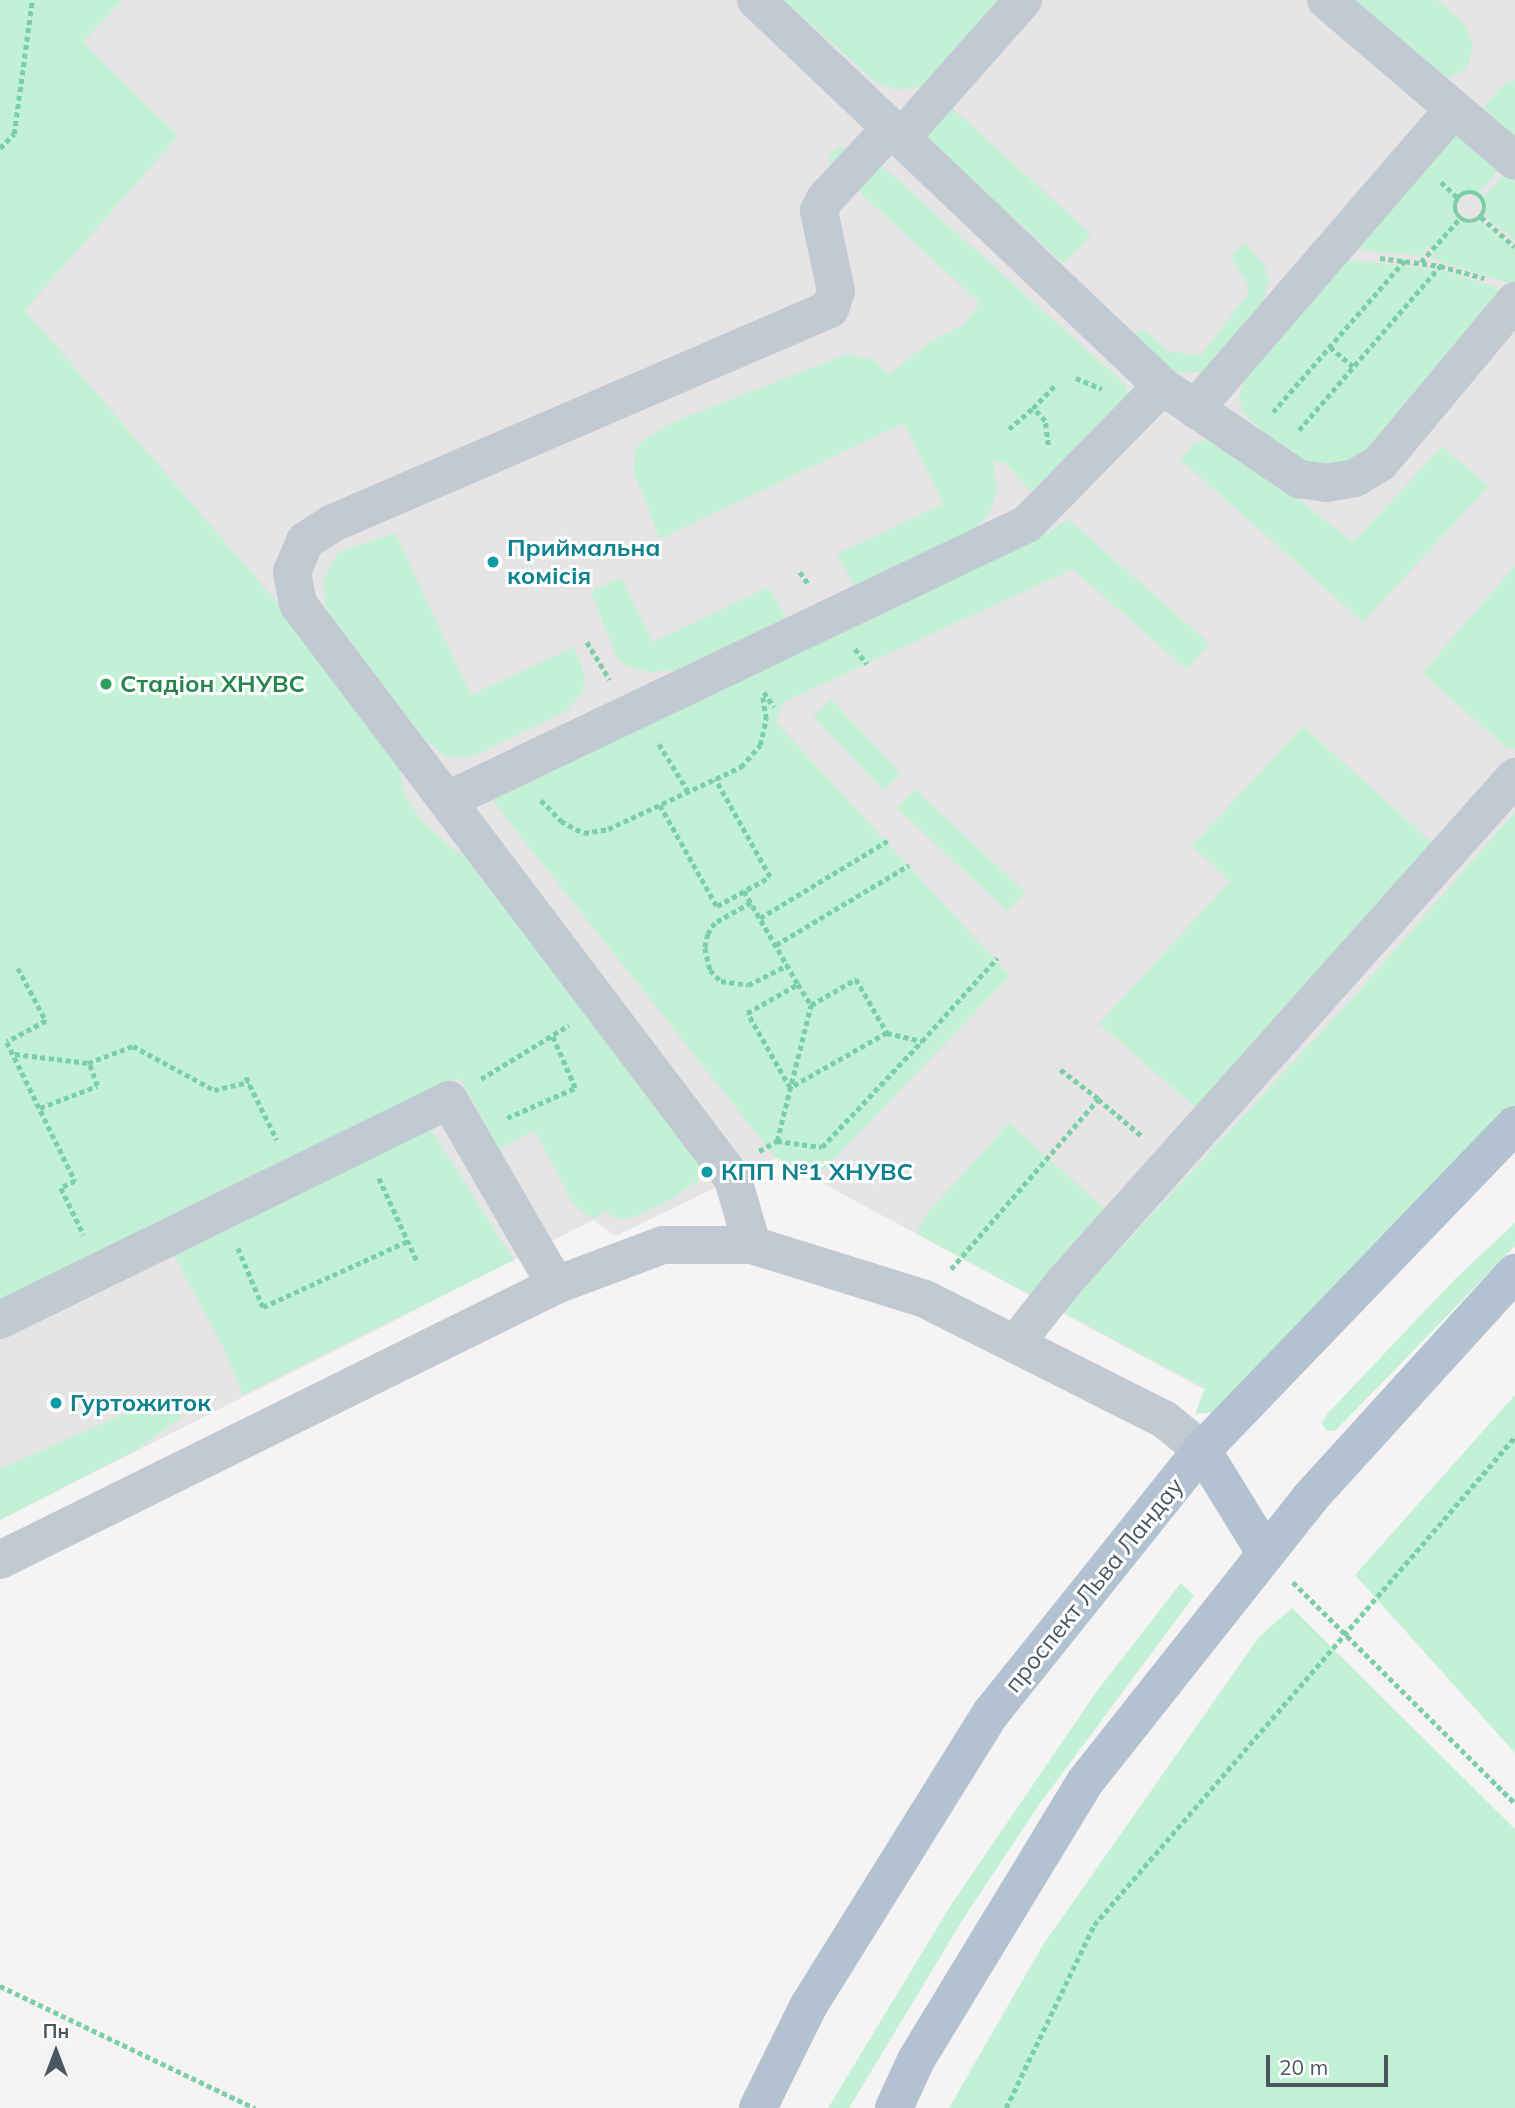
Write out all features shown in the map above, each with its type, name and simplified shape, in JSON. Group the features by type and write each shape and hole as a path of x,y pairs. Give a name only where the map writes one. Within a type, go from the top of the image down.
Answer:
{"main road":[{"name":"проспект Льва Ландау","path":"758,2108 809,2005 990,1713 1202,1450 1515,1125"},
{"path":"894,2108 916,2060 1085,1782 1309,1499 1515,1273"},
{"path":"1202,1450 1266,1554"}],"lane":[{"path":"756,0 1162,386 1299,479 1327,483 1355,478 1380,463 1504,291"},
{"path":"752,1245 727,1170 298,604 292,572 305,541 333,523 830,309 836,291 819,211 825,199 896,133 1023,0"},
{"path":"1326,0 1515,161"},
{"path":"1195,409 1454,109"},
{"path":"448,800 1027,524 1162,386"},
{"path":"1015,1344 1172,1161 1515,777"},
{"path":"0,1320 449,1100 556,1285"},
{"path":"0,1560 556,1285 663,1245 752,1245 925,1299 1164,1419 1202,1450"}],"path":[{"path":"0,148 14,134 32,0"},
{"path":"1460,218 1456,202 1471,191 1483,200 1481,217"},
{"path":"1460,218 1471,222 1481,217"},
{"path":"1481,217 1515,247"},
{"path":"1420,262 1460,218"},
{"path":"1329,253 1440,266 1504,291"},
{"path":"1258,453 1329,347 1405,260"},
{"path":"1258,453 1353,366 1440,266"},
{"path":"1329,347 1353,366"},
{"path":"1009,429 1056,384"},
{"path":"1033,408 1045,421 1055,495"},
{"path":"520,766 543,804 584,833 608,830 741,767 760,745 766,719 760,685 748,659"},
{"path":"638,710 688,791"},
{"path":"660,805 717,906 769,877 715,779"},
{"path":"760,918 887,841"},
{"path":"776,945 909,865"},
{"path":"744,891 811,1005 777,1141"},
{"path":"751,903 715,923 708,934 705,948 710,970 721,981 748,985 788,965"},
{"path":"727,1170 777,1141 822,1147 997,958"},
{"path":"18,968 46,1021 7,1042 75,1181 61,1188 101,1270"},
{"path":"811,1005 856,979 887,1033"},
{"path":"790,1088 747,1013 799,984"},
{"path":"449,1100 603,1005"},
{"path":"790,1088 887,1033 922,1041"},
{"path":"499,1109 503,1120 575,1088 552,1035"},
{"path":"14,1054 89,1062 133,1046 214,1090 248,1079 294,1176"},
{"path":"40,1108 97,1086 89,1062"},
{"path":"1059,1069 1172,1161"},
{"path":"484,1077 489,1087"},
{"path":"925,1299 1098,1099"},
{"path":"362,1143 417,1261"},
{"path":"222,1211 263,1307 408,1241"},
{"path":"1006,2108 1094,1925 1515,1437"},
{"path":"1266,1554 1515,1803"},
{"path":"0,1986 255,2108"}],"shaded area":[{"path":"123,0 1515,0 1515,1065 1203,1389 776,1158 616,1236 593,1220 0,1520 0,337 82,42"}],"green space":[{"path":"0,0 123,0 83,42 178,136 25,310 276,601 400,768 404,794 421,820 455,851 487,866 701,1162 702,1178 670,1200 635,1217 617,1220 606,1211 593,1219 573,1204 535,1131 499,1149 460,1078 404,1105 421,1114 514,1260 243,1395 224,1349 157,1224 0,1300"},
{"path":"783,0 1006,0 923,86 899,90 877,83"},
{"path":"1351,0 1437,0 1465,24 1473,45 1469,62 1462,72 1443,79"},
{"path":"1515,80 1515,143 1484,107 1502,86"},
{"path":"952,108 1091,234 1064,264 925,137"},
{"path":"1458,128 1501,167 1480,192 1469,190 1458,195 1453,191 1455,220 1473,225 1481,221 1515,250 1515,285 1432,259 1435,249 1426,247 1422,256 1349,249"},
{"path":"840,147 861,147 1125,384 1129,396 1031,492 1004,462 993,462 997,488 990,512 976,529 879,579 854,585 837,554 943,504 904,423 660,539 634,473 635,450 642,441 673,422 847,354 874,360 889,374 930,342 964,325 980,303 830,165 829,156"},
{"path":"1515,171 1515,241 1487,217 1484,196 1504,175"},
{"path":"1245,242 1264,264 1269,281 1262,308 1202,372 1170,373 1134,334 1144,329 1167,351 1201,355 1248,294 1247,282 1231,257"},
{"path":"1342,259 1445,271 1495,287 1504,299 1357,469 1293,460 1241,411 1240,393 1247,374"},
{"path":"1216,435 1353,542 1442,447 1489,486 1363,622 1180,459 1194,444"},
{"path":"1035,516 1048,533 1068,519 1209,643 1187,670 1073,569 784,702 775,721 1010,976 815,1179 776,1158 480,785"},
{"path":"395,533 471,695 574,647 584,673 583,692 566,711 472,757 445,757 424,738 327,615 323,579 339,552"},
{"path":"1515,566 1515,749 1507,748 1422,673"},
{"path":"621,578 653,642 768,587 789,622 691,669 649,672 625,666 616,656 591,591"},
{"path":"831,699 901,774 883,790 813,716"},
{"path":"1303,726 1446,855 1209,1119 1099,1024 1230,881 1192,846"},
{"path":"915,789 1025,892 1007,911 897,808"},
{"path":"1515,812 1515,1131 1217,1412 1195,1414 1205,1388 1062,1312 1360,990"},
{"path":"1009,1123 1118,1221 1047,1304 916,1233 927,1214"},
{"path":"1515,1223 1515,1246 1335,1431 1326,1430 1322,1423 1328,1413 1456,1278"},
{"path":"1515,1395 1515,1753 1355,1575"},
{"path":"174,1398 183,1416 136,1450 0,1520 0,1469 144,1405"},
{"path":"1181,1583 1194,1596 1038,1806 965,1916 849,2108 828,2108 951,1905 1097,1691"},
{"path":"1292,1608 1515,1829 1515,2108 949,2108 1043,1945 1259,1637"}],"place":[{"name":"Приймальна комісія","path":"493,562"},
{"name":"Стадіон ХНУВС","path":"106,684"},
{"name":"КПП №1 ХНУВС","path":"707,1172"},
{"name":"Гуртожиток","path":"56,1403"}]}
